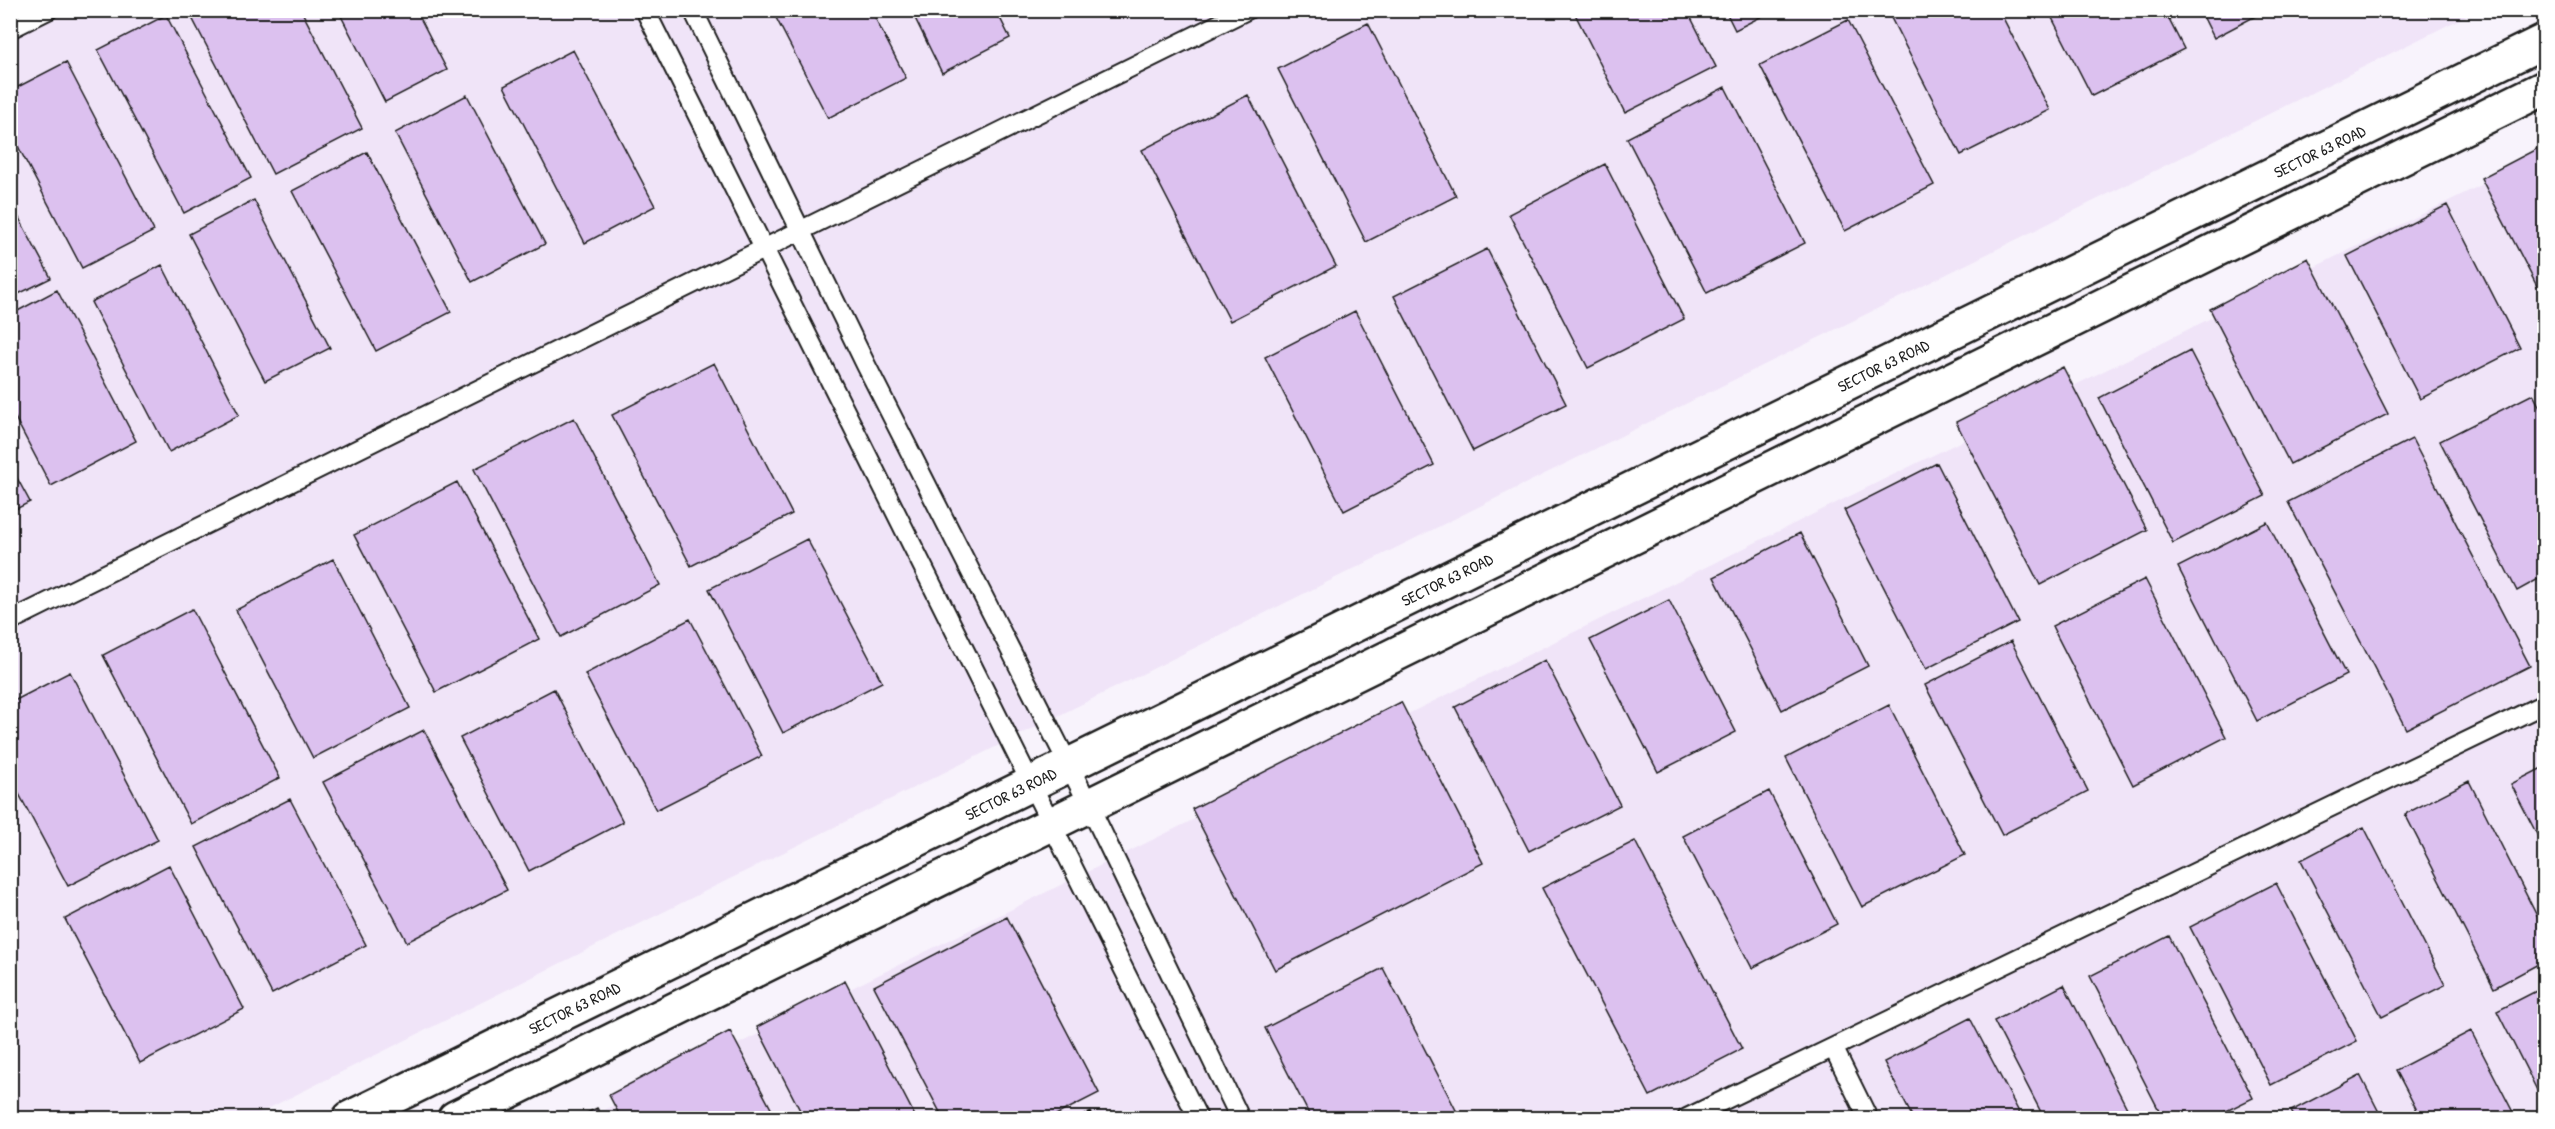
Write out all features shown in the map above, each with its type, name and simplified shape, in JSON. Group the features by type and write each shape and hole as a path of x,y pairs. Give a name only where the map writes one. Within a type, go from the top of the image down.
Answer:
{"street":[{"name":"SECTOR 63 ROAD","path":"350,1119 2544,41"},
{"path":"465,1116 1054,822 2544,88"}],"lane":[{"path":"645,10 763,249 1054,822 1198,1119"},
{"path":"693,10 801,231 1089,805 1240,1119"},
{"path":"10,621 1247,10"},
{"path":"10,29 38,13"},
{"path":"1687,1119 2544,704"},
{"path":"1834,1049 1868,1119"}],"shaded area":[{"path":"10,11 2476,11 249,1118 11,1118"},
{"path":"2544,154 2544,1118 588,1118"}],"building":[{"path":"188,10 301,10 362,128 273,174"},
{"path":"338,10 416,10 447,70 385,102"},
{"path":"772,10 871,10 906,78 828,118"},
{"path":"911,10 996,10 1010,38 942,73"},
{"path":"1573,10 1687,10 1716,67 1625,113"},
{"path":"1725,10 1774,10 1735,30"},
{"path":"1887,10 1999,10 2050,110 1961,155"},
{"path":"2048,10 2164,10 2184,49 2092,96"},
{"path":"2200,10 2267,10 2214,38"},
{"path":"166,15 251,178 184,213 98,50"},
{"path":"1848,20 1934,185 1845,231 1760,65"},
{"path":"1368,23 1456,196 1366,242 1278,69"},
{"path":"573,50 655,206 585,243 504,86"},
{"path":"66,62 154,231 82,268 10,131 10,91"},
{"path":"1725,87 1805,243 1707,293 1627,138"},
{"path":"467,95 545,244 472,282 395,133"},
{"path":"1248,95 1336,266 1230,321 1142,150"},
{"path":"2544,145 2544,290 2540,292 2481,178"},
{"path":"367,152 451,312 376,351 292,191"},
{"path":"1605,164 1684,319 1588,368 1509,214"},
{"path":"254,200 330,348 265,381 189,234"},
{"path":"10,201 51,278 10,298"},
{"path":"2447,205 2520,348 2420,399 2347,256"},
{"path":"1487,249 1566,404 1473,451 1394,296"},
{"path":"2308,258 2388,414 2290,464 2210,309"},
{"path":"162,265 239,415 169,452 91,302"},
{"path":"57,290 136,441 51,486 10,408 10,315"},
{"path":"1355,311 1434,465 1344,511 1265,357"},
{"path":"2190,351 2265,496 2173,543 2099,398"},
{"path":"714,363 792,514 691,566 612,415"},
{"path":"2063,367 2147,530 2040,585 1956,422"},
{"path":"2533,394 2544,416 2544,576 2517,591 2440,441"},
{"path":"574,418 660,585 561,637 474,469"},
{"path":"2412,439 2530,666 2406,729 2288,502"},
{"path":"1937,463 2018,622 1926,669 1844,510"},
{"path":"10,465 30,502 10,512"},
{"path":"457,482 539,639 436,692 354,535"},
{"path":"2267,522 2346,675 2257,721 2178,567"},
{"path":"1800,533 1868,666 1782,710 1714,577"},
{"path":"807,539 882,682 783,733 709,589"},
{"path":"333,559 410,708 313,758 236,610"},
{"path":"2145,579 2226,737 2133,785 2052,626"},
{"path":"1669,600 1736,732 1658,772 1590,640"},
{"path":"192,609 280,778 191,824 103,655"},
{"path":"690,619 762,756 656,810 585,674"},
{"path":"2011,641 2088,791 2002,835 1925,685"},
{"path":"1545,660 1620,805 1529,851 1455,707"},
{"path":"70,672 158,840 68,886 10,777 10,703"},
{"path":"554,689 623,822 529,871 460,738"},
{"path":"1401,702 1483,863 1275,970 1192,809"},
{"path":"1889,705 1965,855 1862,907 1786,758"},
{"path":"424,730 507,890 407,942 323,782"},
{"path":"2544,767 2544,848 2511,784"},
{"path":"2469,781 2544,930 2544,961 2494,988 2405,814"},
{"path":"1769,791 1837,924 1752,968 1683,836"},
{"path":"290,799 366,945 272,994 196,847"},
{"path":"2364,827 2445,985 2382,1017 2301,860"},
{"path":"1635,841 1742,1049 1650,1096 1542,888"},
{"path":"169,865 244,1009 140,1063 65,919"},
{"path":"2276,883 2357,1041 2271,1085 2190,927"},
{"path":"1007,917 1099,1093 1050,1118 943,1118 874,986"},
{"path":"2169,936 2253,1098 2212,1118 2163,1118 2090,976"},
{"path":"1383,968 1460,1118 1311,1118 1265,1028"},
{"path":"845,981 916,1118 804,1118 757,1027"},
{"path":"2064,985 2132,1118 2044,1118 1994,1021"},
{"path":"2544,987 2544,1104 2497,1011"},
{"path":"1970,1018 2022,1118 1913,1118 1884,1062"},
{"path":"730,1031 776,1118 621,1118 609,1095"},
{"path":"2471,1031 2516,1118 2421,1118 2396,1070"},
{"path":"2360,1075 2382,1118 2295,1118 2291,1111"},
{"path":"597,1108 603,1118 577,1118"},
{"path":"1091,1112 1095,1118 1078,1118"}]}
